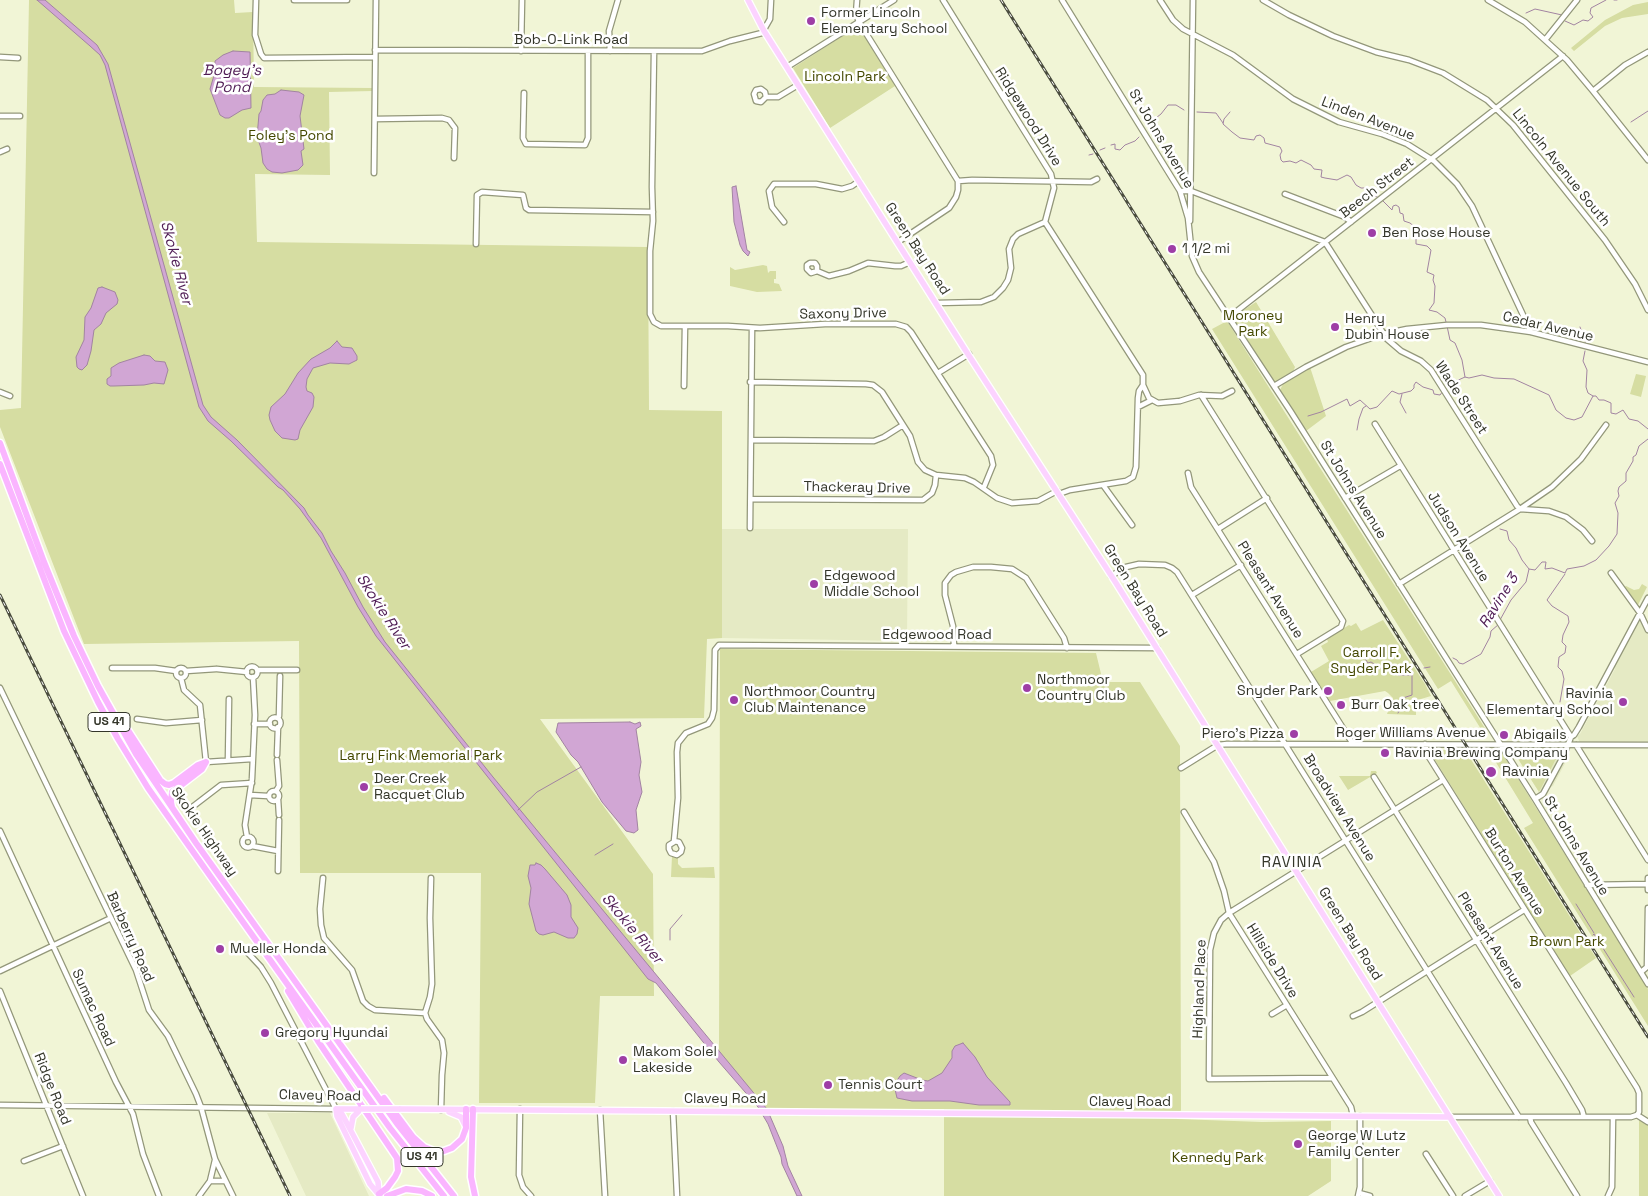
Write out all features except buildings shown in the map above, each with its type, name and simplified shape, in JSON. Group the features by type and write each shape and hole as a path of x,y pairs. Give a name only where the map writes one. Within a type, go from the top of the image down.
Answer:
{"highway":[{"name":"Skokie Highway","path":"0,443 63,610 98,686 136,754 175,813 398,1125 454,1196"},
{"name":"Skokie Highway","path":"0,464 51,601 80,667 102,710 148,788 386,1122 444,1196"},
{"path":"98,686 160,780 165,784 174,783 198,764 206,762"},
{"path":"175,813 171,802 172,792 202,769 206,762"},
{"path":"266,954 318,1041 397,1158 398,1171 380,1195"},
{"path":"345,1051 363,1071 413,1137 424,1147 439,1151 452,1148 462,1139 469,1109"},
{"path":"469,1109 471,1177 475,1196"},
{"path":"387,1196 406,1189 422,1191 432,1196"}],"main road":[{"name":"Green Bay Road","path":"748,0 764,31 1218,745 1499,1196"},
{"name":"Clavey Road","path":"336,1108 399,1110 1450,1116"},
{"path":"336,1108 342,1114 378,1182 380,1195"},
{"path":"336,1108 337,1116 370,1184 380,1195"},
{"path":"351,1131 353,1117 361,1109"},
{"path":"441,1110 461,1117 466,1128"}],"street":[{"path":"256,0 255,35 263,57 267,59 375,57"},
{"path":"294,0 347,0"},
{"path":"374,173 376,0"},
{"path":"521,50 522,0"},
{"path":"610,51 609,31 618,0"},
{"path":"764,31 770,19 771,0"},
{"path":"857,0 856,14 859,22 958,181 959,186 956,197 949,208 898,242"},
{"path":"787,67 894,0"},
{"name":"Ridgewood Drive","path":"943,0 1049,170 1054,188 1045,222"},
{"name":"St Johns Avenue","path":"1062,0 1180,191 1188,218 1194,263 1501,745 1648,984"},
{"name":"Linden Avenue","path":"1160,0 1173,20 1183,29 1233,55 1281,90 1339,122 1382,134 1399,141 1430,160 1457,184 1472,206 1531,332"},
{"path":"1189,234 1192,190 1193,0"},
{"name":"Lincoln Avenue South","path":"1263,0 1333,36 1443,73 1472,89 1496,108 1529,144 1605,240 1629,276 1648,310"},
{"path":"1488,0 1525,22 1563,56 1648,160"},
{"path":"1545,40 1577,0"},
{"name":"Bob-O-Link Road","path":"375,50 702,51 730,41 755,36 764,31"},
{"path":"524,93 523,138 526,144 585,145 588,138 588,51"},
{"path":"476,244 477,195 482,192 523,195 528,210 653,212 654,52"},
{"path":"1593,91 1648,52"},
{"name":"Beech Street","path":"1228,318 1563,56"},
{"path":"0,57 18,58"},
{"path":"766,97 778,97 798,85"},
{"path":"0,116 20,116"},
{"path":"375,119 442,118 449,120 454,128 454,158"},
{"path":"0,152 7,149"},
{"path":"958,181 1091,182 1097,179"},
{"path":"784,222 772,207 769,191 774,184 816,184 842,189 852,186 859,181"},
{"path":"1180,191 1192,190 1325,242"},
{"path":"1285,194 1345,217 1351,222"},
{"name":"Saxony Drive","path":"653,212 650,251 650,314 654,322 661,326 752,328 824,324 901,325 911,332 991,456 993,465 984,487"},
{"path":"937,303 980,302 994,297 1008,280 1011,268 1009,249 1013,239 1018,234 1045,222 1142,373 1146,394 1152,400 1158,403 1174,402 1201,395 1222,396 1232,392"},
{"name":"Wade Street","path":"1325,242 1383,334 1396,348 1421,361 1431,370 1520,509"},
{"path":"817,271 829,276 849,271 868,263 901,266 910,262"},
{"path":"684,386 685,326"},
{"name":"Cedar Avenue","path":"1274,386 1335,352 1383,334 1432,326 1494,326 1531,332 1648,362"},
{"path":"750,528 752,328"},
{"path":"938,373 969,354"},
{"path":"750,382 870,384 882,392 903,425 910,438 919,465 936,475 965,478 984,487 997,498 1012,503 1038,501 1058,492 1126,481 1135,474 1138,394 1143,385"},
{"path":"0,392 10,396"},
{"path":"1201,395 1343,621 1342,626 1297,654"},
{"path":"1138,407 1152,400"},
{"name":"Judson Avenue","path":"1375,424 1570,737"},
{"path":"1398,584 1520,509 1552,487 1570,471 1593,444 1606,424"},
{"path":"752,440 874,441 903,425"},
{"path":"1345,498 1400,466"},
{"name":"Pleasant Avenue","path":"1188,473 1191,487 1352,744"},
{"name":"Thackeray Drive","path":"751,499 923,500 932,493 936,475"},
{"path":"1104,485 1132,525"},
{"path":"1218,529 1267,498"},
{"path":"1520,509 1549,511 1566,517 1583,530 1592,541"},
{"name":"Broadview Avenue","path":"1111,576 1134,564 1165,565 1177,572 1519,1117"},
{"path":"1192,595 1241,565"},
{"path":"954,646 953,626 945,595 945,583 950,575 956,572 972,567 991,567 1012,569 1026,578 1067,643 1067,648"},
{"path":"1611,573 1640,612 1648,630"},
{"path":"1535,799 1543,794 1568,745 1570,737 1574,735 1579,727 1648,598"},
{"name":"Edgewood Road","path":"674,842 678,798 676,752 678,743 686,733 708,724 712,718 714,710 715,650 718,646 1156,648"},
{"path":"247,672 251,666 257,670 297,670"},
{"path":"112,668 155,668 176,671 182,668 186,672 217,669 247,672 249,676 253,677"},
{"path":"257,670 257,675 253,677 252,783 245,825 246,836 243,840 244,845 248,847 252,846 278,851"},
{"path":"176,671 177,676 181,678 184,690 200,705 206,762 252,759"},
{"path":"181,678 186,676 186,672"},
{"path":"250,795 268,796 271,792 276,791 279,786 277,757 278,727 280,724 278,718 280,716 280,676"},
{"name":"Barberry Road","path":"0,688 136,970 149,1010 168,1036 202,1107 215,1159 224,1181 233,1196"},
{"path":"228,760 229,699"},
{"path":"270,724 273,718 278,718"},
{"path":"137,719 166,723 202,720"},
{"path":"254,724 270,724 273,728 278,727"},
{"name":"Roger Williams Avenue","path":"1180,768 1218,745 1285,743 1648,746"},
{"name":"Burton Avenue","path":"1425,744 1427,754 1443,780 1637,1088 1639,1094 1639,1112 1637,1115"},
{"path":"1576,745 1648,860"},
{"name":"Pleasant Avenue","path":"1374,778 1578,1103 1584,1117"},
{"name":"Highland Place","path":"1332,1078 1209,1079 1211,943 1217,926 1229,913 1443,780"},
{"path":"191,808 221,785 252,783"},
{"path":"276,791 279,794 278,799 280,802 278,871"},
{"path":"268,796 271,801 278,799"},
{"name":"Hillside Drive","path":"1184,812 1214,862 1229,913 1351,1107 1353,1116"},
{"name":"Sumac Road","path":"0,831 52,946 133,1114 137,1135 159,1196"},
{"path":"246,836 253,839 252,846"},
{"path":"267,848 272,844 278,843"},
{"path":"323,878 320,909 324,938 352,970 366,1005 372,1009 384,1011 425,1013"},
{"path":"431,878 432,984 425,1013 443,1042 441,1110"},
{"path":"1648,878 1648,890"},
{"path":"1586,886 1648,884"},
{"path":"1641,972 1646,967 1648,908"},
{"path":"1353,1016 1524,910"},
{"path":"0,971 111,918"},
{"path":"247,952 261,967 271,983 336,1108"},
{"name":"Ridge Road","path":"0,991 83,1196"},
{"path":"1272,1014 1287,1005"},
{"name":"Clavey Road","path":"0,1105 336,1108"},
{"path":"520,1110 519,1175 523,1187 530,1196"},
{"path":"600,1110 605,1196"},
{"path":"673,1111 677,1196"},
{"path":"1450,1116 1631,1117 1637,1115 1648,1122"},
{"path":"1360,1116 1358,1195 1370,1196"},
{"path":"1530,1117 1531,1122 1577,1196"},
{"path":"1608,1196 1612,1187 1613,1117"},
{"path":"24,1161 63,1146"},
{"path":"1426,1154 1453,1196"},
{"path":"199,1196 210,1180 215,1166 215,1159"},
{"path":"210,1180 224,1181"},
{"path":"1465,1196 1490,1181"}],"shaded area":[{"name":"Edgewood Middle School","path":"722,529 908,529 907,641 722,638"},
{"name":"Ravinia Elementary School","path":"1640,620 1643,622 1648,635 1648,743 1580,743 1577,736 1580,734 1615,669 1614,665"},
{"path":"1542,751 1560,751 1570,754 1553,786 1539,792 1532,781"},
{"path":"267,1113 330,1113 369,1196 306,1196"}],"green space":[{"name":"Larry Fink Memorial Park","path":"29,0 234,0 235,13 253,12 254,87 373,88 373,91 329,92 330,175 255,174 257,242 648,247 649,410 722,411 722,638 707,639 704,718 540,719 653,874 654,996 600,996 595,1103 479,1103 481,873 300,873 299,641 84,644 0,427 0,410 21,408"},
{"path":"1648,2 1648,14 1622,18 1605,26 1574,51 1571,48 1605,20 1633,5"},
{"name":"Lincoln Park","path":"858,26 895,86 830,128 793,68"},
{"path":"767,266 768,273 776,271 774,283 779,284 782,291 757,292 730,286 730,267 735,270"},
{"name":"Moroney Park","path":"1256,302 1295,367 1293,372 1277,382 1274,381 1234,321 1236,315"},
{"path":"1227,321 1488,733 1484,734 1451,681 1438,689 1212,329"},
{"name":"Moroney Park","path":"1310,367 1326,416 1306,431 1280,390 1284,382"},
{"path":"1636,374 1646,376 1641,397 1630,394"},
{"path":"1642,584 1647,587 1638,605 1624,587 1626,586 1634,590 1639,589"},
{"name":"Carroll F. Snyder Park","path":"1383,620 1431,696 1421,699 1416,703 1416,715 1387,714 1393,698 1385,691 1330,701 1311,672 1329,661 1321,646 1328,642 1327,639 1349,625 1351,626 1356,623 1361,631"},
{"name":"Northmoor Country Club","path":"720,649 1096,653 1103,682 1140,682 1180,746 1181,1110 1177,1119 1262,1122 1331,1121 1331,1181 1308,1196 944,1196 944,1109 767,1109 719,1053"},
{"name":"Brown Park","path":"1432,750 1465,750 1596,958 1570,976 1430,752"},
{"path":"1489,751 1501,751 1648,989 1648,1026 1524,828 1533,823"},
{"path":"1513,751 1560,751 1539,792 1532,781"},
{"path":"1371,771 1376,771 1377,773 1348,790 1339,776 1370,776"},
{"path":"672,856 678,857 678,864 682,868 714,867 715,878 671,877"},
{"path":"1639,1119 1648,1119 1648,1196 1639,1196"}],"water":[{"path":"37,0 45,0 97,45 108,64 203,405 211,417 237,440 304,508 322,533 363,607 385,642 493,777 767,1109 783,1146 788,1166 802,1196 797,1196 782,1164 768,1124 758,1107 719,1062 656,983 648,979 376,636 358,607 321,538 300,509 283,490 208,421 199,407 105,65 100,55"},
{"name":"Bogey's Pond","path":"233,51 250,52 251,108 225,118 220,115 210,89 215,72 215,61"},
{"name":"Foley’s Pond","path":"281,90 299,92 304,95 300,116 304,149 301,151 303,165 298,170 282,173 272,172 267,169 263,163 257,137 259,114 263,100 267,95 275,94"},
{"path":"736,186 747,250 750,252 748,256 740,245 734,222 732,187"},
{"path":"102,287 115,292 118,300 117,304 106,313 101,324 94,330 87,365 82,370 77,367 76,357 84,340 85,317 91,308 98,288"},
{"path":"337,341 342,347 352,348 357,356 357,360 349,364 330,363 313,368 307,379 306,387 307,391 312,393 314,397 313,407 300,430 298,439 282,438 275,431 270,420 271,407 285,394 298,373 311,359 330,348"},
{"path":"144,355 150,356 155,361 165,362 168,370 164,384 110,386 107,384 107,379 111,376 111,368 119,363"},
{"path":"630,722 635,724 640,722 641,726 636,729 641,762 639,775 642,792 636,810 638,830 634,833 626,831 602,802 578,762 571,755 556,732 558,723"},
{"path":"536,863 545,869 567,895 571,905 571,917 578,928 574,938 568,938 554,932 543,935 536,931 529,904 531,888 528,876 530,865 535,865"},
{"path":"963,1043 975,1057 987,1077 1010,1102 1010,1105 979,1105 950,1101 912,1101 897,1098 894,1085 900,1076 904,1073 928,1081 942,1073 952,1058 952,1051 955,1046"}],"waterway":[{"path":"1565,21 1574,25 1583,20 1588,21 1593,17 1590,13 1591,8 1606,0"},
{"path":"1526,13 1535,9 1562,15"},
{"name":"Ravine 3","path":"1152,121 1168,105 1176,105 1184,110"},
{"path":"1631,122 1648,111"},
{"name":"Ravine 3","path":"1197,112 1216,113 1223,123"},
{"name":"Ravine 3","path":"1230,112 1224,119 1223,124 1240,138 1254,140 1256,136 1260,135 1264,138 1265,143 1280,147 1282,151 1280,155 1283,162 1290,161 1296,163 1301,160 1311,165 1314,169 1322,170 1321,177 1325,178 1337,180 1347,175 1361,188 1372,188 1371,197 1379,198"},
{"name":"Ravine 3","path":"1111,145 1115,144 1115,149 1120,150 1139,137"},
{"name":"Ravine 3","path":"1100,150 1105,148"},
{"name":"Ravine 3","path":"1089,155 1093,154"},
{"name":"Ravine 3","path":"1383,201 1392,210 1393,206 1399,207 1404,221 1416,228 1416,244 1427,246 1431,250 1427,272 1434,275 1435,286 1434,303 1429,310 1437,312 1445,318 1446,322"},
{"name":"Ravine 3","path":"1447,326 1450,340 1455,343 1462,360 1465,377"},
{"path":"1580,327 1586,343"},
{"path":"1585,351 1583,361 1587,370 1586,387 1588,393 1593,396"},
{"name":"Ravine 3","path":"1445,388 1451,381 1454,382 1465,377 1482,375 1514,379 1549,395 1556,410 1566,418 1574,420 1582,417 1593,396 1596,396 1599,400 1611,403 1611,413 1616,414 1623,410 1629,419 1638,421 1648,429"},
{"name":"Ravine 3","path":"1308,416 1321,412 1347,399 1350,406 1360,400 1370,409 1377,407 1392,391 1399,394 1411,391 1416,382 1423,387 1433,390 1434,394 1440,395 1443,391"},
{"path":"1402,394 1400,402 1406,413"},
{"path":"1357,430 1363,408 1366,406"},
{"name":"Ravine 3","path":"1500,620 1511,600 1526,582 1529,569 1535,570 1542,562 1546,562 1545,569 1552,568 1565,573 1567,569 1584,566 1596,560 1609,546 1617,534 1618,513 1615,503 1619,496 1619,487 1626,481 1626,473 1639,446 1648,439"},
{"path":"1500,529 1507,531 1509,540 1529,569"},
{"path":"1560,702 1564,679 1562,671 1558,667 1559,657 1565,653 1566,646 1562,642 1569,622 1568,616 1552,606 1547,600 1565,574"},
{"name":"Ravine 3","path":"1453,658 1463,664 1481,654 1491,631 1499,624"},
{"name":"Ravine 3","path":"1361,653 1368,663 1371,662 1382,669 1394,670 1398,675 1412,675"},
{"name":"Ravine 3","path":"1424,668 1430,667"},
{"name":"Ravine 3","path":"1398,713 1403,698 1412,695 1413,673"},
{"path":"518,810 537,792 581,767"},
{"path":"595,855 613,844"},
{"path":"1576,904 1594,933"},
{"path":"670,940 670,929 682,915"},
{"path":"1593,935 1634,997"}],"railway":[{"path":"1001,0 1648,1037"},
{"path":"0,595 290,1196"}],"place":[{"name":"Former Lincoln Elementary School","path":"811,21"},
{"name":"Ben Rose House","path":"1372,233"},
{"name":"1 1/2 mi","path":"1172,249"},
{"name":"Henry Dubin House","path":"1335,327"},
{"name":"Edgewood Middle School","path":"814,584"},
{"name":"Northmoor Country Club","path":"1027,688"},
{"name":"Snyder Park","path":"1328,691"},
{"name":"Northmoor Country Club Maintenance","path":"734,700"},
{"name":"Ravinia Elementary School","path":"1623,702"},
{"name":"Burr Oak tree","path":"1341,705"},
{"name":"Piero's Pizza","path":"1294,734"},
{"name":"Abigails","path":"1504,735"},
{"name":"Ravinia Brewing Company","path":"1385,753"},
{"name":"Ravinia","path":"1491,772"},
{"name":"Deer Creek Racquet Club","path":"364,787"},
{"name":"Mueller Honda","path":"220,949"},
{"name":"Gregory Hyundai","path":"265,1033"},
{"name":"Makom Solel Lakeside","path":"623,1060"},
{"name":"Tennis Court","path":"828,1085"},
{"name":"George W Lutz Family Center","path":"1298,1144"}],"district":[{"name":"RAVINIA","path":"1292,863"}],"water label":[{"name":"Skokie River","path":"176,263"},
{"name":"Skokie River","path":"383,612"},
{"name":"Skokie River","path":"632,929"}],"park label":[{"name":"Kennedy Park","path":"1218,1158"}]}
